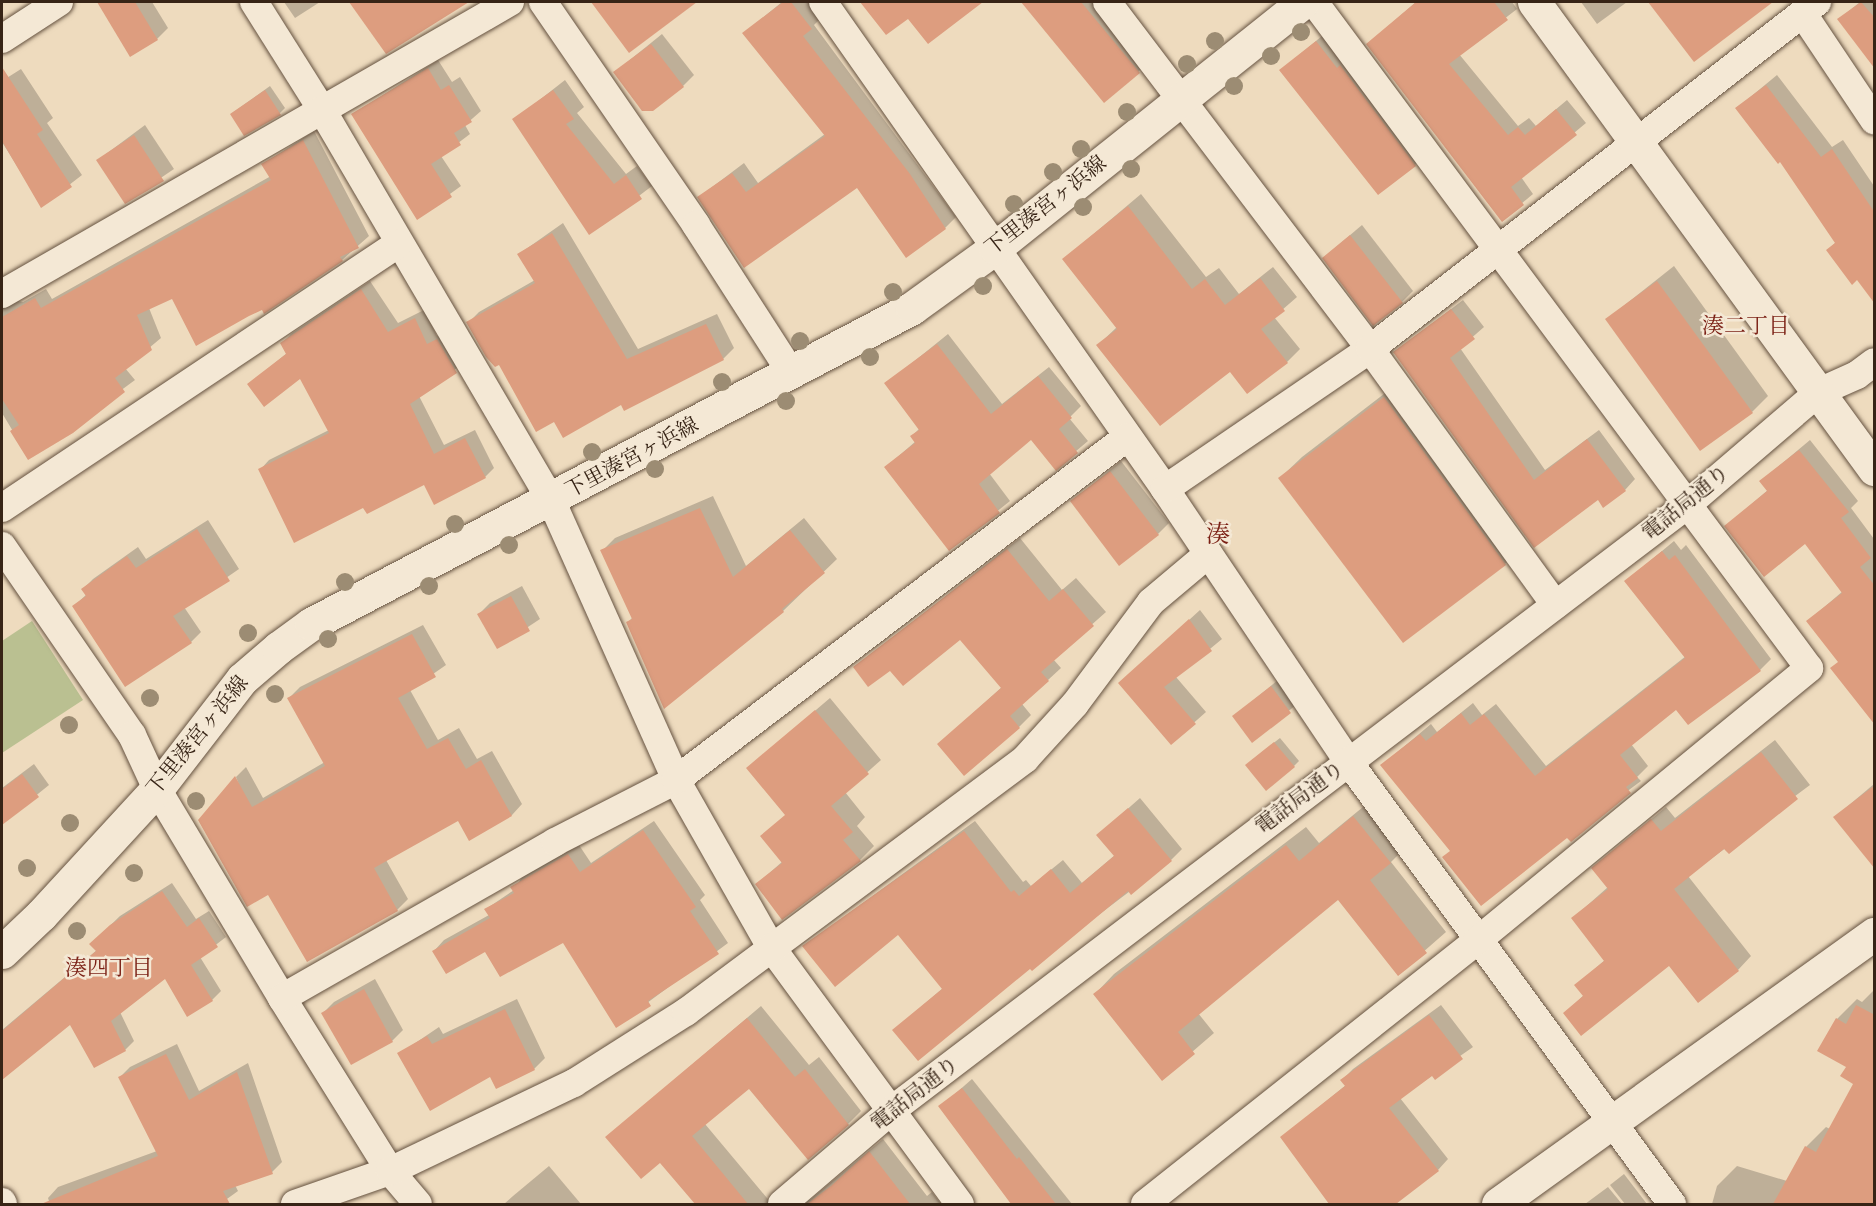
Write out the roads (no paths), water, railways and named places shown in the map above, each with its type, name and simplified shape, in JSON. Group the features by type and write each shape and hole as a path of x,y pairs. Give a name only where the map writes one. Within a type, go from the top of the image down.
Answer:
{"main road":[{"name":"下里湊宮ヶ浜線","path":"2,952 40,915 157,789 242,679 278,648 311,624 792,374 912,308 995,248 1303,2"},
{"path":"1534,2 1875,470"},
{"path":"1498,1204 1869,944"}],"street":[{"path":"2,39 60,2"},
{"path":"254,2 322,110 398,244 551,500 676,780 771,947 960,1204"},
{"path":"5,284 322,110 510,2"},
{"path":"543,2 696,225 792,374"},
{"path":"823,2 1165,489 1348,761 1610,1124 1672,1204"},
{"path":"1107,2 1370,349 1555,605"},
{"path":"1145,1204 1477,942 1809,668 1314,2"},
{"path":"1165,489 1370,349 1496,249 1637,144 1810,8 1875,120"},
{"path":"2,508 398,244"},
{"name":"電話局通り","path":"782,1204 892,1110 1686,505 1819,393 1857,375 1875,362"},
{"path":"282,998 555,842 676,780 1127,437"},
{"path":"2,546 132,735 157,789 282,998 390,1171 418,1204"},
{"path":"295,1204 390,1171 574,1083 686,1012 1025,759 1075,704 1150,602 1208,554"}],"district":[{"name":"湊二丁目","path":"1746,327"},
{"name":"湊","path":"1218,536"},
{"name":"湊四丁目","path":"109,969"}]}
